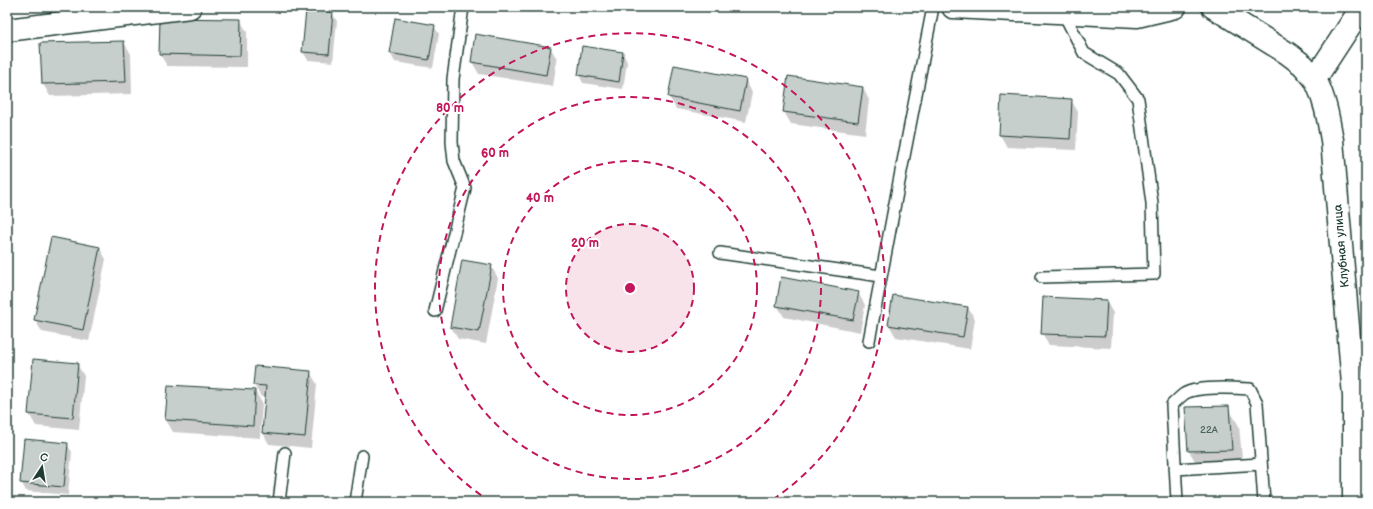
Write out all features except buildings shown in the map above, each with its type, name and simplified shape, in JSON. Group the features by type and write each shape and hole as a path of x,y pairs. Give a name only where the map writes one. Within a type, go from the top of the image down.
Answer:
{"street":[{"path":"7,30 190,7"},
{"path":"953,7 1137,16 1175,7"},
{"path":"1213,7 1288,53 1303,65 1315,78 1362,7"},
{"name":"Клубная улица","path":"1315,78 1327,111 1332,140 1360,396 1354,502"}],"lane":[{"path":"435,311 465,188 454,161 452,142 453,79 463,7"},
{"path":"869,341 933,7"},
{"path":"1042,277 1154,274 1152,203 1138,99 1120,74 1084,53 1063,12"},
{"path":"720,253 881,276"},
{"path":"1177,502 1172,405 1185,393 1208,388 1250,389 1257,403 1264,502"},
{"path":"279,502 285,453"},
{"path":"355,502 362,456"},
{"path":"1175,470 1261,464"}]}
